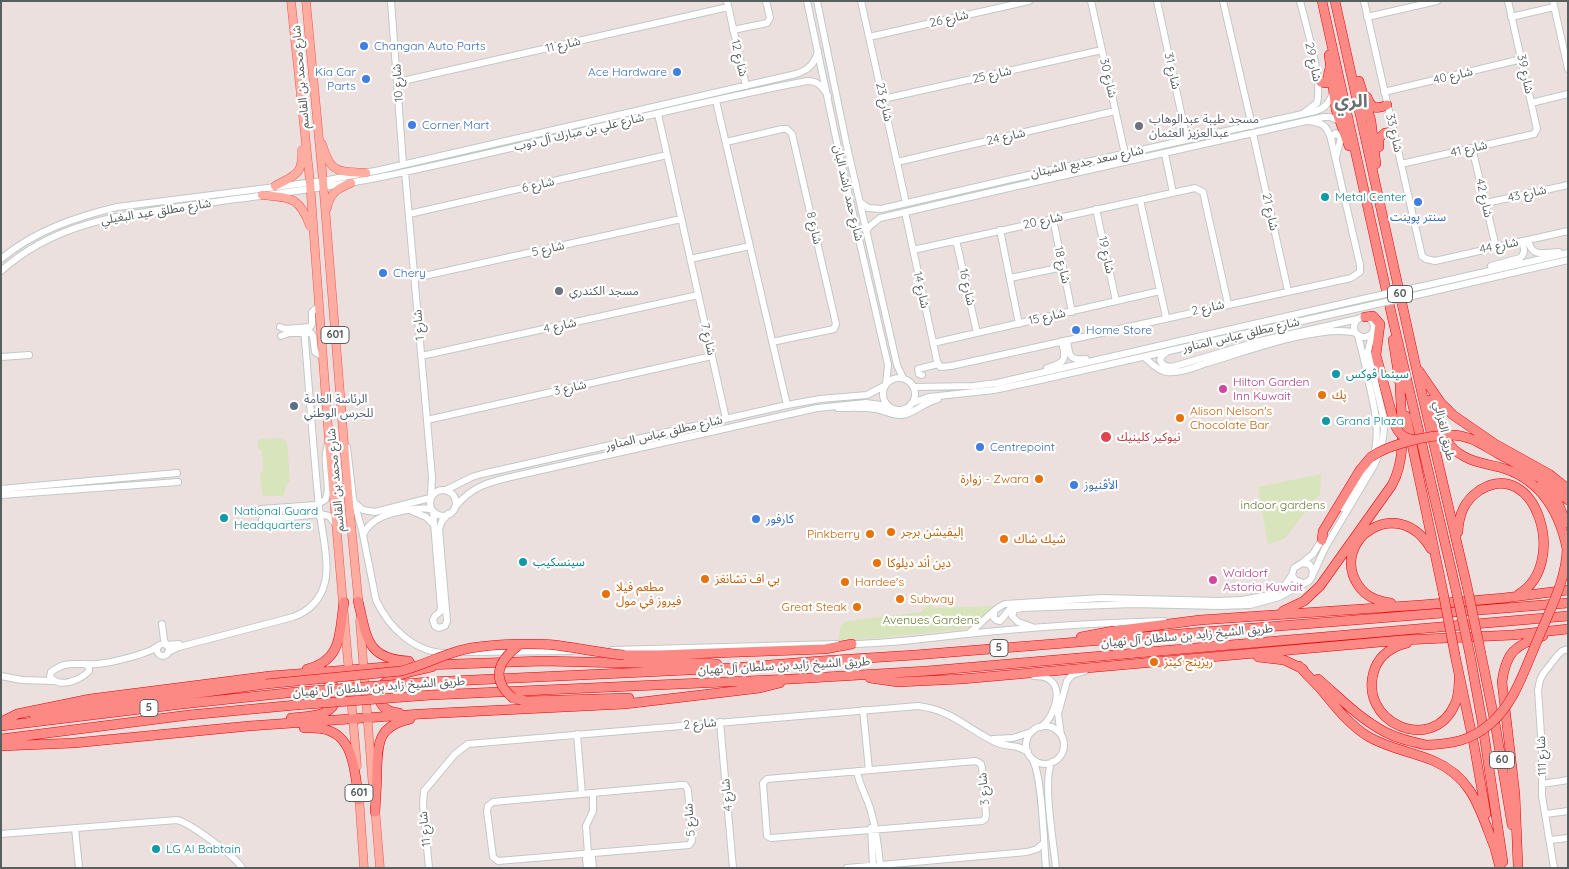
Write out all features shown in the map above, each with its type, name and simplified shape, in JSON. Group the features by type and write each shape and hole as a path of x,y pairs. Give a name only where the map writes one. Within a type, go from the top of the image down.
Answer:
{"highway":[{"name":"طريق الغزالي","path":"1322,1 1470,655 1504,868"},
{"name":"طريق الغزالي","path":"1335,1 1416,368 1467,586 1501,754 1518,867"},
{"path":"1326,22 1329,63 1336,110 1364,192"},
{"path":"1344,40 1372,121 1377,189"},
{"path":"1318,79 1324,84 1327,81 1329,63"},
{"path":"1358,78 1370,105 1376,108 1387,106"},
{"path":"1377,169 1380,161 1379,138 1385,133 1393,132"},
{"path":"1391,312 1393,342 1400,386 1474,744 1482,792 1500,868"},
{"path":"1362,318 1373,316 1380,324 1376,355 1396,428 1399,434 1408,439 1415,440"},
{"path":"1416,368 1441,403 1454,415 1495,444 1548,474 1568,489"},
{"path":"1420,385 1427,396 1439,429 1450,446 1468,458 1506,470 1535,487 1557,516 1567,549"},
{"path":"1247,616 1283,611 1293,607 1312,594 1320,586 1388,493 1397,476 1402,458 1400,386"},
{"path":"1322,540 1322,531 1360,470 1371,457 1382,450 1433,436 1452,435 1473,439 1540,477 1568,500"},
{"path":"1215,656 1262,657 1284,660 1299,666 1308,671 1368,721 1385,732 1408,741 1426,745 1457,742 1474,736 1502,714 1512,697 1561,585 1566,564 1568,534 1561,509 1554,498 1537,480 1494,451"},
{"path":"1458,546 1458,522 1467,501 1484,488 1502,484 1521,488 1541,504 1554,531 1555,539"},
{"path":"1421,604 1380,602 1371,598 1362,590 1357,582 1352,571 1351,561 1360,539 1367,532 1388,523 1399,523 1412,527 1422,535 1434,554"},
{"path":"1504,598 1521,594 1536,585 1546,574"},
{"path":"1046,644 1113,631 1200,620 1504,598 1568,590"},
{"path":"358,601 367,638 379,654 393,660 446,663"},
{"path":"268,680 313,668 332,656 338,643 344,602"},
{"name":"طريق الشيخ زايد بن سلطان آل نهيان","path":"3,722 296,692 429,682 732,668 1568,603"},
{"name":"طريق الشيخ زايد بن سلطان آل نهيان","path":"1,739 188,715 431,694 858,676 1568,616"},
{"path":"1270,652 1438,627"},
{"path":"858,676 879,680 914,682 1434,638 1513,635 1568,630"},
{"path":"1518,867 1515,794 1502,682 1504,666 1513,651 1527,641 1568,630"},
{"path":"1434,638 1402,644 1386,653 1378,662 1372,680 1372,692 1381,713 1400,728 1428,729 1436,726 1446,718 1455,706 1458,698 1459,678"},
{"path":"268,680 402,671 471,648 519,645 553,645 593,652 654,655 825,649 852,644"},
{"path":"519,645 506,656 500,668 500,682 513,698 526,701 716,692 760,688 792,679"},
{"path":"3,722 305,673 446,663 544,661 703,663 732,668"},
{"path":"420,714 387,710 380,701 378,694 381,686 385,681 392,678 446,663"},
{"path":"1299,666 1340,713 1369,736 1394,748 1434,761 1449,769 1461,779 1475,798 1494,846"},
{"path":"249,726 318,714 332,708 335,703 336,693 330,681 317,675 305,673"},
{"path":"1,746 74,743 249,726 420,714 624,704 716,692"},
{"path":"375,812 378,745 386,730 409,719 490,711"},
{"path":"249,726 321,728 335,732 345,742 350,751 359,800"}],"main road":[{"name":"شارع محمد بن القاسم","path":"291,1 310,186 329,441 354,719 364,868"},
{"name":"شارع محمد بن القاسم","path":"306,1 380,868"},
{"path":"275,186 296,175 302,164 299,70"},
{"path":"317,131 328,160 334,168 344,172 366,173"},
{"path":"326,220 329,200 332,194 351,183"},
{"path":"262,195 285,198 299,204 305,212 314,236"},
{"path":"321,330 326,338 331,392 335,395 339,390"},
{"path":"328,424 333,420 337,424 341,470 348,494"},
{"path":"328,496 334,488"}],"street":[{"name":"شارع 10","path":"391,1 403,164"},
{"name":"شارع 12","path":"733,30 767,23 770,18 766,1"},
{"name":"شارع حمد راشد البان","path":"807,1 837,144 888,364 885,385"},
{"name":"شارع حمد راشد البان","path":"817,1 866,232 897,365 902,378"},
{"name":"شارع 23","path":"861,1 906,203"},
{"name":"شارع 26","path":"869,37 1028,1"},
{"name":"شارع 30","path":"1091,1 1125,154"},
{"name":"شارع 31","path":"1157,1 1187,140"},
{"path":"1223,1 1252,126"},
{"name":"شارع 29","path":"1300,1 1318,79 1319,95 1317,103 1301,114"},
{"name":"شارع 33","path":"1364,1 1420,252 1430,261"},
{"path":"1367,17 1436,1"},
{"name":"شارع 39","path":"1508,1 1537,129 1536,132"},
{"name":"شارع 11","path":"398,82 727,4"},
{"name":"شارع 12","path":"727,4 746,86"},
{"path":"1512,17 1553,4 1568,69"},
{"name":"شارع 25","path":"883,99 1102,50"},
{"name":"شارع علي بن مبارك آل دوب","path":"323,184 796,74 812,65 818,51"},
{"name":"شارع 40","path":"1384,92 1522,60"},
{"path":"796,74 799,77 798,83"},
{"name":"شارع علي بن مبارك آل دوب","path":"323,184 351,183 405,172 807,81 816,82 828,96"},
{"name":"شارع سعد جديع الشيتان","path":"860,202 868,208 885,208 1010,178 1316,111 1325,107 1334,90"},
{"path":"1531,103 1568,94"},
{"path":"716,101 787,405"},
{"name":"شارع 24","path":"897,162 1115,111"},
{"name":"شارع 7","path":"658,114 726,419"},
{"name":"شارع سعد جديع الشيتان","path":"866,232 875,221 887,216 1012,186 1165,154 1308,121 1330,117 1340,121"},
{"path":"1280,119 1277,124 1281,127"},
{"name":"شارع 2","path":"922,375 919,374 918,369 939,365 951,366 1166,317 1352,278 1360,272 1360,265 1331,139 1324,125 1308,121"},
{"path":"1261,123 1266,127 1263,132"},
{"name":"شارع 8","path":"726,142 782,129 788,129 792,134 836,324 834,329 772,342"},
{"name":"شارع 41","path":"1401,164 1536,132"},
{"name":"شارع 2","path":"1331,139 1336,133 1342,138 1335,158"},
{"path":"533,134 531,139 534,142"},
{"name":"شارع 21","path":"1253,134 1288,291"},
{"path":"522,137 526,140 523,145"},
{"path":"837,144 843,145 846,142"},
{"name":"شارع 42","path":"1472,148 1496,247"},
{"path":"840,157 845,153 849,156"},
{"path":"1165,154 1173,193"},
{"name":"شارع 6","path":"409,214 667,155"},
{"name":"شارع 1","path":"405,172 432,477 431,497"},
{"path":"1025,176 1022,180 1026,184"},
{"path":"1010,178 1014,182 1012,186"},
{"name":"شارع مطلق عيد البغيلي","path":"1,271 15,258 58,234 104,219 323,184"},
{"name":"شارع 43","path":"1486,204 1568,184"},
{"name":"شارع مطلق عيد البغيلي","path":"1,259 10,251 54,227 78,217 117,207 275,186 310,186"},
{"name":"شارع 20","path":"913,250 1195,188 1203,192 1228,304"},
{"path":"130,214 136,210 168,205 170,200"},
{"path":"1140,200 1166,317"},
{"path":"885,208 884,213 887,216"},
{"name":"شارع 19","path":"1096,209 1116,301"},
{"name":"شارع 14","path":"905,212 939,365"},
{"name":"شارع 5","path":"415,278 681,219"},
{"name":"شارع 18","path":"1053,219 1072,312"},
{"path":"1000,230 1019,324"},
{"name":"شارع 44","path":"1430,261 1568,231"},
{"name":"شارع 16","path":"956,240 977,333"},
{"path":"1525,241 1534,252 1568,252"},
{"path":"1466,276 1482,268 1520,258 1524,251 1525,241"},
{"path":"690,259 750,246"},
{"name":"شارع مطلق عباس المناور","path":"914,387 973,386 997,383 1568,252"},
{"name":"شارع مطلق عباس المناور","path":"912,403 929,397 994,390 1568,260"},
{"path":"1010,278 1063,267"},
{"name":"شارع 15","path":"933,343 1160,291"},
{"name":"شارع 4","path":"421,356 698,295"},
{"path":"874,308 878,303 883,304"},
{"path":"281,336 312,326 312,312 319,306"},
{"path":"967,634 979,626 999,606 1006,604 1102,598 1242,600 1274,593 1285,585 1292,575 1294,568 1313,554 1374,454 1378,426 1354,326 1362,318"},
{"path":"994,612 994,618 1000,620 1011,608 1134,604 1240,606 1270,600 1311,579 1326,546 1375,464 1382,444 1383,416 1368,351 1375,328 1372,320 1362,318 1258,344 1188,366 1173,373 1162,372 1144,357"},
{"path":"280,328 304,330 313,334 315,352 323,357"},
{"path":"1,674 28,678 41,677 69,664 102,664 292,615 305,608 317,598 325,573 319,521 304,330"},
{"path":"1258,344 1342,330 1364,338 1372,335"},
{"path":"1064,340 1074,359 1105,359"},
{"path":"1026,376 1061,364 1064,361 1065,355 1064,340"},
{"path":"1168,351 1160,360 1162,364 1165,366 1188,366"},
{"path":"1,353 29,353 1,357"},
{"name":"شارع 3","path":"427,420 712,356"},
{"path":"888,364 892,369 897,365"},
{"path":"902,378 914,387 914,398 908,407 898,410 888,406 882,397 885,385 892,379 902,378"},
{"name":"شارع مطلق عباس المناور","path":"444,490 482,474 787,405 820,399 867,395 885,385"},
{"path":"817,408 872,408 904,415 909,414 926,403 949,398 957,394"},
{"name":"شارع مطلق عباس المناور","path":"455,507 468,493 494,481 817,408 866,403 888,406"},
{"path":"343,440 348,452 354,503 363,535 374,595 380,608 398,632 415,644 439,653 902,642 967,634 1115,622 1200,620"},
{"path":"261,509 319,504 324,501 328,496 325,453 329,441"},
{"path":"1,495 46,484 177,473"},
{"path":"431,497 441,608 433,620 435,626 439,628 445,626 447,621 439,529 442,521 455,507 454,497 449,491 444,490 432,477"},
{"path":"115,478 116,487"},
{"path":"79,481 79,490"},
{"path":"1,488 17,491 47,492 178,482"},
{"path":"460,483 460,491 468,493"},
{"path":"46,484 47,492"},
{"path":"354,503 363,510 375,512 431,497 436,492 444,490"},
{"path":"306,505 306,515"},
{"path":"363,535 370,524 380,518 411,510 432,510 442,516 448,514"},
{"path":"411,510 426,517 434,526"},
{"path":"262,520 306,515 329,516 337,526"},
{"path":"1302,563 1311,567 1313,574"},
{"path":"1292,575 1297,582 1303,583"},
{"path":"1021,608 1014,610 1013,618 1020,623 1037,628"},
{"path":"1,674 22,680 70,682 99,667 149,654 164,656 160,625"},
{"name":"شارع 111","path":"1554,868 1542,796 1538,690 1543,674 1565,650"},
{"path":"85,664 89,667 88,672"},
{"path":"1030,755 1041,763 1052,762 1061,756 1063,740 1058,714 1067,682 1076,674 1104,666"},
{"path":"51,672 50,677 53,681"},
{"path":"989,738 1001,740 1033,731 1049,720 1052,713 1056,695 1055,686 1049,679 1011,675"},
{"name":"شارع 2","path":"424,791 455,754 468,744 918,706 934,708 950,714 1000,744 1018,746 1030,755"},
{"path":"863,710 869,770"},
{"name":"شارع 4","path":"720,722 733,868"},
{"path":"1041,727 1050,727 1061,735"},
{"path":"1033,731 1026,743 1030,755 1035,762 1039,779 1046,868"},
{"path":"577,734 582,794"},
{"name":"شارع 3","path":"975,761 980,763 982,768 986,815 983,820 769,838 767,835 763,783 766,779 857,771 975,761"},
{"path":"1052,762 1048,776 1048,791 1056,868"},
{"path":"857,771 860,787 870,807 877,865"},
{"path":"1542,784 1568,780"},
{"name":"شارع 5","path":"684,785 688,790 692,840 688,846 497,861 492,855 487,811 488,806 492,802 593,793 684,785"},
{"name":"شارع 11","path":"424,791 423,805 429,868"},
{"path":"587,868 586,826 594,811 593,793"},
{"path":"1546,814 1568,811"},
{"path":"1,834 177,820 193,828 236,860 242,868"},
{"path":"75,828 79,868"},
{"path":"1550,840 1568,838"},
{"path":"847,868 877,865 901,866 940,860 1027,852 1037,849 1044,843"},
{"path":"1027,852 1038,854 1045,860"},
{"path":"588,854 592,858 593,868"},
{"path":"940,860 940,868"}],"green space":[{"path":"281,438 287,442 290,480 283,496 264,496 262,494 260,474 263,471 262,451 258,448 257,442 260,439"},
{"name":"indoor gardens","path":"1321,474 1320,494 1284,539 1268,545 1258,487"},
{"name":"Avenues Gardens","path":"931,605 934,608 996,606 974,626 964,629 879,638 838,640 841,625 847,621 921,612"}],"place":[{"name":"Changan Auto Parts","path":"364,46"},
{"name":"Ace Hardware","path":"677,72"},
{"name":"Kia Car Parts","path":"366,79"},
{"name":"Corner Mart","path":"412,125"},
{"name":"مسجد طيبة عبدالوهاب عبدالعزيز العثمان","path":"1139,126"},
{"name":"Metal Center","path":"1325,197"},
{"name":"سنتر پوينت","path":"1418,202"},
{"name":"Chery","path":"383,273"},
{"name":"مسجد الكندري","path":"559,291"},
{"name":"Home Store","path":"1076,330"},
{"name":"سينما ڤوكس","path":"1336,374"},
{"name":"Hilton Garden Inn Kuwait","path":"1223,389"},
{"name":"پك","path":"1322,395"},
{"name":"الرئاسة العامة للحرس الوطني","path":"294,406"},
{"name":"Alison Nelson's Chocolate Bar","path":"1180,418"},
{"name":"Grand Plaza","path":"1326,421"},
{"name":"نيوكير كلينيك","path":"1106,437"},
{"name":"Centrepoint","path":"980,447"},
{"name":"زوارة - Zwara","path":"1039,479"},
{"name":"الأڤنيوز","path":"1074,485"},
{"name":"National Guard Headquarters","path":"224,518"},
{"name":"كارفور","path":"756,519"},
{"name":"إليفيشن برجر","path":"891,532"},
{"name":"Pinkberry","path":"870,534"},
{"name":"شيك شاك","path":"1004,539"},
{"name":"سينسكيب","path":"523,562"},
{"name":"دين أند ديلوكا","path":"877,563"},
{"name":"بي اف تشانغز","path":"705,579"},
{"name":"Waldorf Astoria Kuwait","path":"1213,580"},
{"name":"Hardee's","path":"845,582"},
{"name":"مطعم فيلا فيروز في مول","path":"606,594"},
{"name":"Subway","path":"900,599"},
{"name":"Great Steak","path":"857,607"},
{"name":"ريزينج كينز","path":"1154,662"},
{"name":"LG Al Babtain","path":"156,849"}],"district":[{"name":"الري","path":"1351,102"}]}
